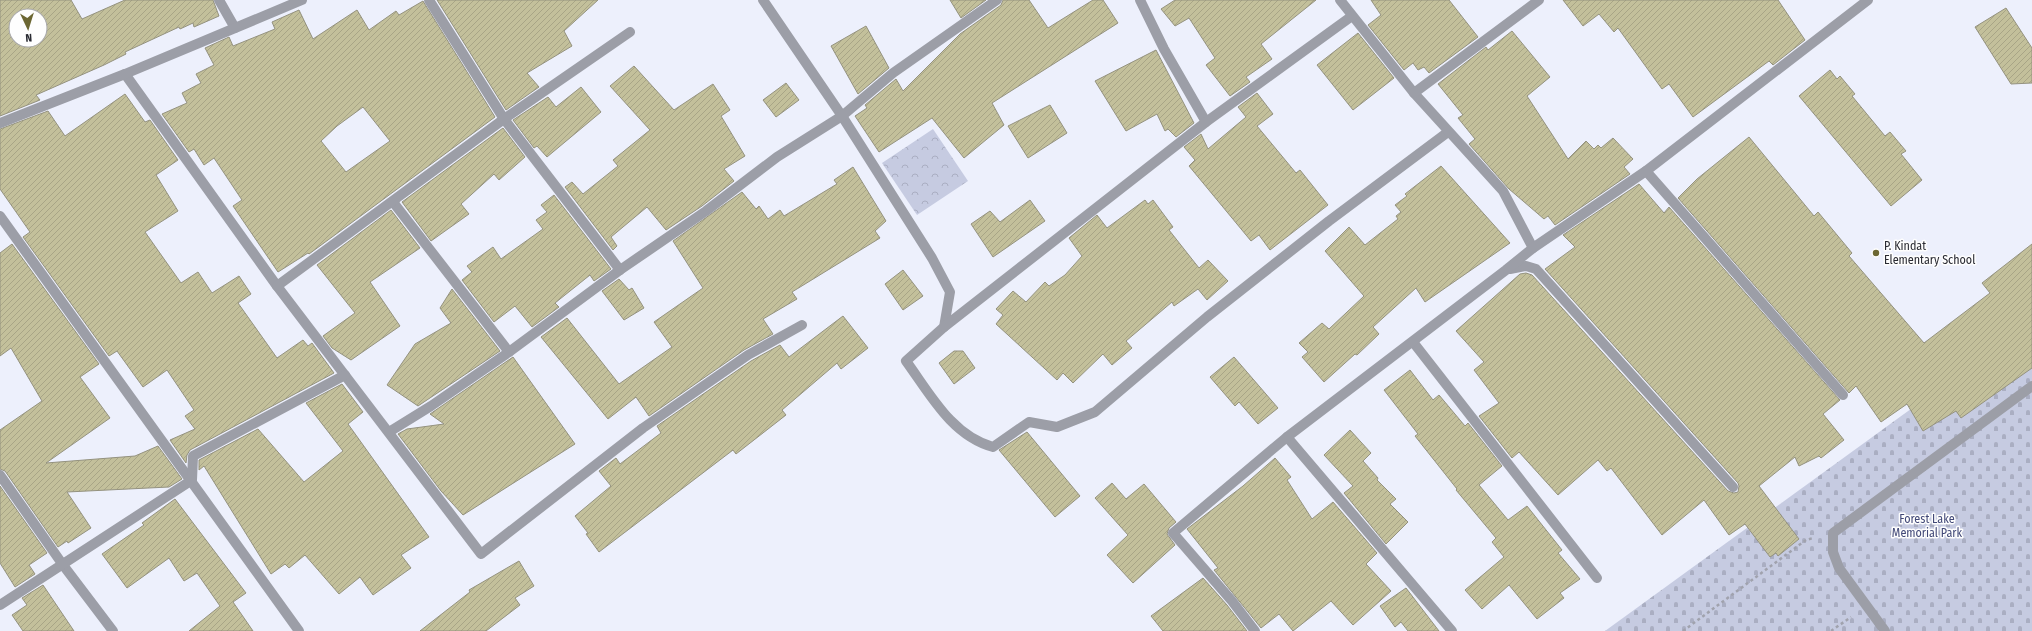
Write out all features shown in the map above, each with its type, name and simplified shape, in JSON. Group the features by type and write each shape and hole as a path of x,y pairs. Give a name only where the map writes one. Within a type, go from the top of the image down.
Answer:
{"street":[{"path":"220,0 235,28"},
{"path":"0,123 125,74 302,0"},
{"path":"429,0 504,119 620,270"},
{"path":"763,0 842,116 932,258 950,292 944,327"},
{"path":"389,432 431,406 509,352 620,270 706,211 777,157 842,116 893,73 997,0"},
{"path":"1140,0 1164,48 1206,122"},
{"path":"1340,0 1414,93 1503,191 1533,248"},
{"path":"1414,93 1539,0"},
{"path":"1255,631 1232,601 1173,533 1287,437 1413,342 1533,248 1646,171 1868,0"},
{"path":"1352,16 1206,122 944,327 906,361 940,408 960,431 981,444 993,447 1030,422 1057,427 1096,412 1207,317 1329,221 1448,132"},
{"path":"277,286 504,119 630,32"},
{"path":"125,74 277,286 481,554 643,428 748,355 802,325"},
{"path":"1646,171 1843,395"},
{"path":"393,202 509,352"},
{"path":"0,216 300,631"},
{"path":"1506,270 1518,266 1526,266 1536,270 1733,487"},
{"path":"1413,342 1597,578"},
{"path":"192,480 193,456 344,375"},
{"path":"1885,631 1839,568 1833,552 1833,533 2032,386"},
{"path":"1287,437 1452,631"},
{"path":"0,475 63,565 112,631"},
{"path":"0,605 192,480"}],"path":[{"path":"1683,631 1806,540 1833,533"},
{"path":"1831,631 1866,606"}],"green space":[{"path":"933,129 968,181 917,215 882,163"},
{"name":"Forest Lake Memorial Park","path":"2032,321 2032,631 1605,631"}],"building":[{"path":"0,0 71,0 82,19 125,0 213,0 219,16 194,27 193,23 180,29 179,27 125,52 126,54 104,65 36,95 40,100 0,116"},
{"path":"437,0 598,0 564,31 572,46 527,73 539,87 506,110"},
{"path":"950,0 986,0 961,18"},
{"path":"1003,0 1029,0 1048,28 1093,0 1103,0 1118,23 992,103 1004,125 964,158 932,118 879,152 855,116 867,108 865,105 896,79 903,91 960,34 1001,5"},
{"path":"1175,0 1316,0 1261,44 1272,59 1246,77 1250,82 1230,96 1206,65 1215,58 1189,18 1175,26 1161,9"},
{"path":"1371,0 1449,0 1478,37 1429,73 1424,67 1418,70 1413,63 1404,70 1368,25 1381,15"},
{"path":"1563,0 1778,0 1805,40 1773,65 1769,61 1693,117 1669,84 1662,89 1618,28 1614,32 1599,14 1583,26"},
{"path":"423,1 495,117 309,254 308,253 278,272 233,206 242,200 214,158 204,165 194,149 189,152 162,114 187,103 182,93 201,83 196,74 214,65 205,48 229,37 233,46 275,29 272,22 299,10 313,39 357,10 369,30 396,11 399,15","holes":["363,107 390,141 346,172 321,141 337,126"]},
{"path":"2006,8 2032,48 2032,83 2011,84 1975,27"},
{"path":"866,26 889,68 858,94 831,46"},
{"path":"1512,31 1550,77 1527,96 1568,159 1586,141 1594,149 1598,145 1601,148 1613,138 1633,159 1624,167 1630,174 1555,225 1548,216 1544,219 1509,189 1469,144 1475,139 1458,118 1463,115 1438,84 1486,47 1488,50"},
{"path":"1358,33 1394,78 1353,110 1317,65"},
{"path":"1156,50 1194,123 1176,137 1168,129 1165,131 1157,114 1126,131 1095,81"},
{"path":"634,66 674,110 713,84 730,110 721,116 745,156 724,169 734,181 702,206 666,230 647,207 611,237 617,246 613,250 565,187 572,182 583,194 618,166 613,160 650,130 610,86"},
{"path":"1830,70 1837,79 1840,76 1855,94 1852,96 1885,136 1890,132 1906,151 1901,154 1922,180 1891,206 1799,96"},
{"path":"786,83 799,100 776,117 763,100"},
{"path":"581,87 601,112 547,157 537,146 534,148 513,120 548,97 556,107"},
{"path":"1257,93 1273,114 1257,126 1296,173 1300,170 1328,205 1270,250 1259,235 1251,241 1189,166 1195,160 1184,147 1201,134 1208,149 1246,117 1238,107"},
{"path":"125,94 145,122 150,120 178,160 156,175 178,211 145,232 181,283 198,272 212,293 239,276 251,294 238,303 277,358 303,340 308,346 312,343 334,373 190,450 187,455 186,463 170,440 195,429 185,416 194,410 167,370 143,387 117,351 109,356 23,237 30,232 0,189 0,129 48,111 65,136"},
{"path":"1050,105 1067,133 1028,158 1008,126"},
{"path":"503,128 525,157 499,180 494,174 461,204 469,214 431,241 402,202"},
{"path":"1749,137 1814,216 1818,212 1852,253 1849,256 1924,343 1990,293 1982,283 2032,244 2032,368 1961,418 1956,411 1923,431 1907,404 1881,422 1856,386 1849,393 1678,198 1697,179"},
{"path":"1441,166 1510,243 1425,302 1416,288 1373,327 1379,334 1357,355 1355,354 1324,382 1302,357 1308,352 1299,343 1322,323 1329,329 1364,296 1325,251 1349,227 1365,245 1398,219 1396,216 1401,212 1395,205 1407,196 1405,194"},
{"path":"853,167 886,221 875,231 880,238 792,292 797,299 763,319 773,334 744,350 649,416 636,397 608,419 541,337 567,318 619,384 672,347 654,322 703,288 673,241 742,192 756,209 759,206 768,219 780,210 784,216 837,184 834,180"},
{"path":"1639,184 1664,213 1669,207 1840,400 1823,414 1844,440 1821,458 1819,456 1799,466 1795,457 1759,486 1799,539 1778,556 1776,553 1770,557 1745,524 1729,535 1704,500 1662,535 1611,468 1607,471 1598,460 1558,495 1519,452 1512,458 1479,416 1499,403 1474,370 1484,362 1456,331 1520,274 1526,273 1532,275 1728,491 1734,493 1738,492 1738,483 1545,269 1575,247 1563,235"},
{"path":"554,195 611,269 594,281 590,275 555,303 559,307 532,327 515,306 494,322 462,280 472,272 467,266 493,247 501,259 543,229 536,220 547,212 541,205"},
{"path":"1030,200 1045,221 993,257 971,224 990,211 1000,222"},
{"path":"1145,200 1148,204 1153,200 1173,227 1169,230 1199,268 1208,260 1228,281 1207,300 1198,289 1174,306 1172,302 1126,341 1132,348 1112,365 1103,354 1073,383 1063,373 1057,380 996,324 1003,315 996,309 1013,291 1026,302 1045,282 1049,286 1065,275 1082,256 1069,238 1097,215 1107,228"},
{"path":"391,210 420,248 370,282 400,326 351,360 332,348 323,336 355,313 317,265"},
{"path":"12,244 99,364 80,377 110,418 46,463 135,456 158,446 182,479 169,487 67,492 91,528 68,543 67,541 58,547 5,471 0,469 0,430 42,401 11,348 0,356 0,253"},
{"path":"903,270 923,296 903,310 885,284"},
{"path":"619,279 629,290 632,288 644,308 624,320 602,291"},
{"path":"452,289 500,351 418,406 387,385 415,344 451,323 440,308"},
{"path":"843,316 868,348 841,369 837,363 782,410 786,415 736,454 733,450 599,552 586,534 588,533 575,516 611,486 599,471 616,458 620,464 661,433 657,426 751,361 780,345 789,357"},
{"path":"954,351 963,351 975,368 954,384 939,363"},
{"path":"513,357 575,444 463,515 441,491 398,434 407,429 444,424 430,414"},
{"path":"1234,357 1278,408 1258,424 1239,402 1235,406 1210,377"},
{"path":"1410,370 1433,400 1439,395 1465,426 1468,423 1502,466 1479,485 1508,520 1527,506 1562,550 1558,553 1580,579 1560,593 1564,598 1537,619 1509,585 1482,609 1465,590 1504,557 1492,542 1496,538 1456,490 1457,489 1415,436 1418,434 1384,390"},
{"path":"342,384 363,412 348,424 429,537 401,555 411,568 373,595 360,577 339,594 305,555 289,568 285,564 271,574 204,466 199,470 199,460 258,429 304,482 343,451 306,403"},
{"path":"1350,430 1371,453 1363,461 1378,478 1377,480 1396,499 1390,504 1408,522 1386,544 1344,493 1353,486 1324,455"},
{"path":"1027,432 1080,496 1055,517 999,450"},
{"path":"1275,458 1291,477 1287,480 1312,519 1333,502 1377,553 1366,564 1391,591 1353,625 1331,601 1293,631 1279,614 1261,628 1214,570 1218,568 1187,529 1243,486"},
{"path":"1112,483 1126,499 1144,484 1176,522 1169,528 1167,534 1175,545 1133,583 1107,555 1128,535 1095,498"},
{"path":"0,486 47,553 29,565 35,574 15,587 0,563"},
{"path":"175,499 246,593 233,602 253,631 189,631 220,606 197,573 184,581 169,558 127,588 102,554 144,525 142,523"},
{"path":"519,561 534,586 515,598 520,605 486,631 420,631 470,592 469,590"},
{"path":"1203,578 1227,605 1247,631 1163,631 1151,616"},
{"path":"43,585 74,631 23,631 12,615 27,605 22,598"},
{"path":"1406,588 1439,631 1408,631 1401,622 1395,627 1380,606"}],"place":[{"name":"P. Kindat Elementary School","path":"1876,253"}]}
